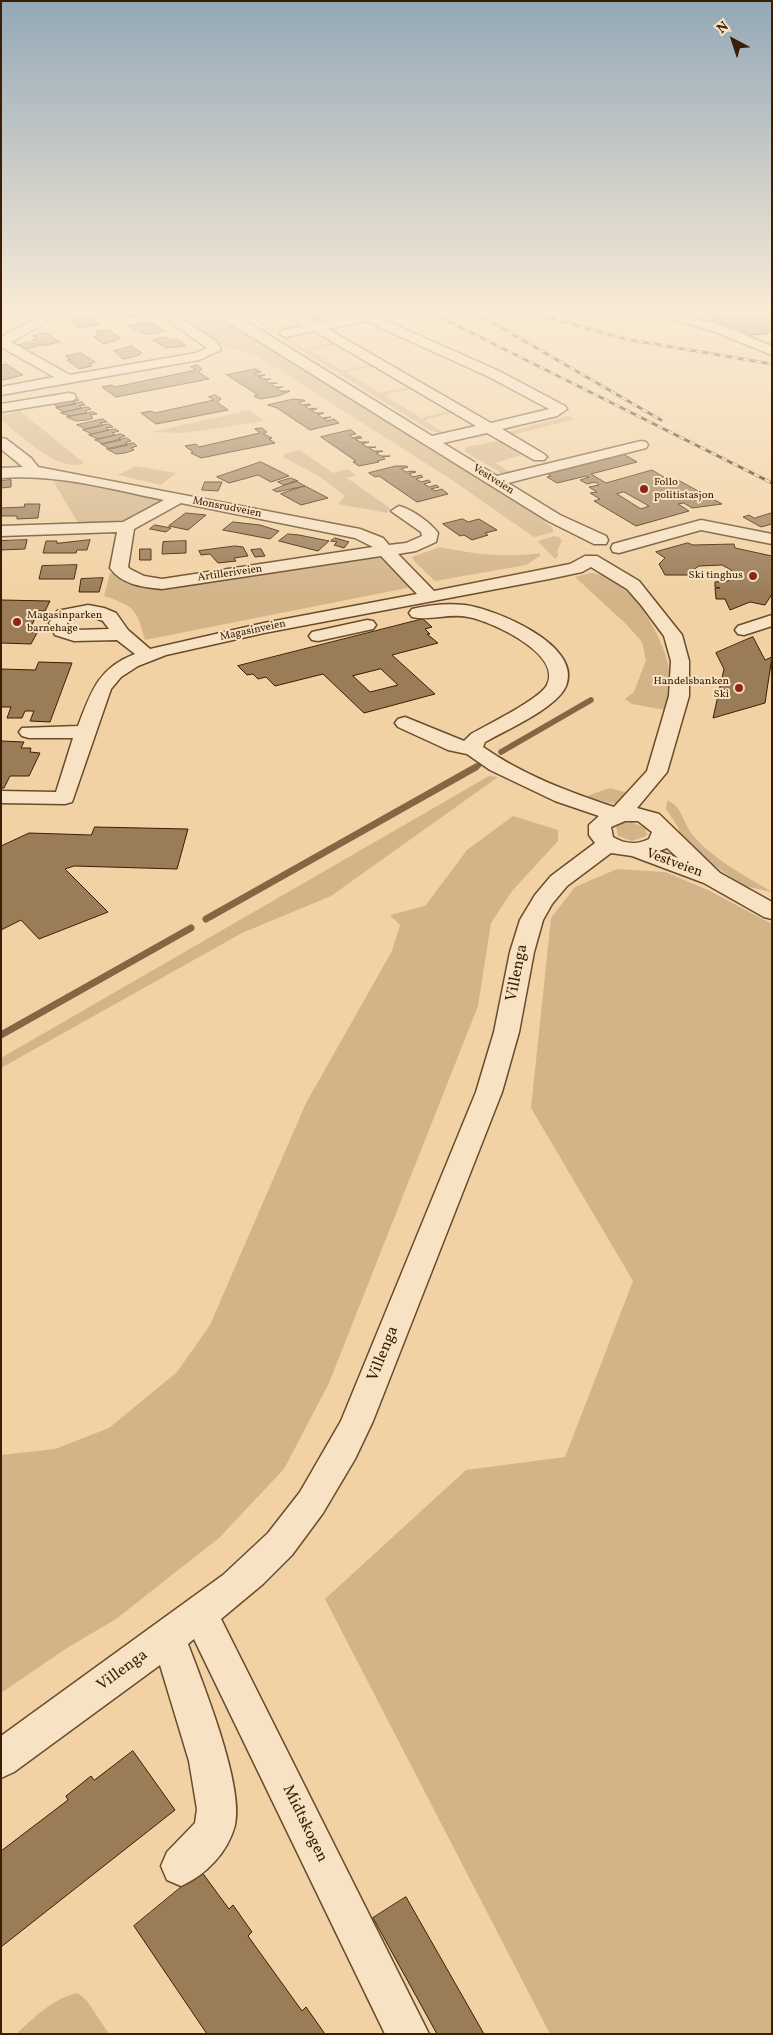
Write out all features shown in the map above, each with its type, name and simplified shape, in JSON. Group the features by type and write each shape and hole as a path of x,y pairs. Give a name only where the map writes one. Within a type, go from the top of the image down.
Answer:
{"street":[{"name":"Vestveien","path":"377,408 554,518 600,540 614,544 632,585"},
{"path":"454,408 539,457"},
{"path":"435,444 494,431 556,412 560,409 558,408"},
{"path":"1,442 26,461 33,471"},
{"path":"495,481 641,445"},
{"name":"Monsrudveien","path":"1,472 33,471 360,534 377,542 429,596"},
{"path":"1,531 126,527 179,498"},
{"path":"386,551 414,546 424,542 431,536 427,529 399,511"},
{"name":"Vestveien","path":"554,518 573,549 632,585 665,624 675,641 680,662 677,703 657,772 619,814"},
{"path":"592,560 610,559 619,552 647,546 701,525 728,532 772,539"},
{"name":"Artilleriveien","path":"126,527 120,568 126,575 141,582 162,584 386,551"},
{"name":"Vestveien","path":"573,549 585,540 600,540"},
{"name":"Magasinveien","path":"529,577 573,549"},
{"name":"Magasinveien","path":"1,797 65,798 86,732 107,681 125,665 147,655 264,628 568,570 592,560"},
{"path":"318,636 415,614 454,610 471,612 494,620 519,632 541,647 558,665 561,680 557,688 544,700 478,738 473,750"},
{"path":"744,630 772,620"},
{"path":"121,634 147,655"},
{"path":"405,723 455,746 473,750 497,766 562,797 619,814"},
{"path":"29,732 86,732"},
{"name":"Vestveien","path":"615,841 646,849 659,842 660,789 657,772"},
{"path":"562,797 615,841"},
{"name":"Vestveien","path":"712,878 659,827 639,815 619,814 606,819 615,841 712,878 772,912"},
{"name":"Villenga","path":"1,1759 200,1614 258,1566 306,1511 334,1468 370,1390 489,1092 503,1047 524,941 532,918 543,900 561,880 615,841"},
{"name":"Midtskogen","path":"200,1614 408,2034"},
{"path":"168,1638 187,1692 214,1783 217,1801 215,1824 211,1834 204,1844 181,1866"}],"shaded area":[{"path":"339,408 365,408 519,504 552,527 554,532 535,537 531,535 449,478"},
{"path":"394,408 405,408 421,418 449,411 452,413 424,420 443,432 471,425 467,421 477,427 442,433 431,431"},
{"path":"249,410 264,421 184,433 152,432"},
{"path":"20,411 84,463 74,465 52,458 29,443 1,420 1,416"},
{"path":"568,416 575,419 512,435 508,432"},
{"path":"502,440 525,454 495,463 509,471 523,468 518,474 506,476 464,451 467,447"},
{"path":"300,450 333,473 348,469 356,475 347,478 390,508 387,513 338,504 345,496 319,476 283,457 284,454"},
{"path":"135,466 176,473 161,485 118,475"},
{"path":"50,476 153,497 162,502 141,514 123,521 80,526"},
{"path":"554,536 559,537 562,541 557,551 558,556 555,559 538,541"},
{"path":"440,547 490,554 540,553 540,556 526,565 435,581 412,557"},
{"path":"373,557 386,559 412,587 145,640 140,622 133,610 122,603 104,596 110,573 121,576 136,585 152,587"},
{"path":"590,573 605,576 619,584 644,611 654,628 662,644 670,675 665,710 632,704 625,699 634,692 646,660 642,642 627,625 575,577"},
{"path":"489,776 498,777 331,896 242,933 1,1068 1,1058"},
{"path":"610,788 628,793 626,797 616,804 584,797"},
{"path":"667,801 675,805 691,833 709,851 729,866 772,892 744,886 704,859 680,836 678,827 666,809"},
{"path":"513,816 558,830 558,841 512,891 491,923 478,1006 329,1383 284,1469 219,1538 116,1619 67,1648 1,1693 1,1455 55,1449 109,1428 177,1372 210,1325 306,1103 392,951 400,925 390,915 425,906 467,850"},
{"path":"632,822 645,828 646,836 632,841 618,836 616,827 622,823"},
{"path":"617,869 665,872 708,890 772,924 772,2034 550,2034 325,1599 466,1470 565,1457 633,1281 531,1108 551,918 575,887"},
{"path":"78,1993 87,2001 109,2034 16,2034 52,2004"}],"building":[{"path":"56,408 82,408 82,408 64,412"},
{"path":"84,408 91,409 85,411 87,413 70,416 61,413"},
{"path":"178,408 225,408 228,410 156,424 141,413 151,411 155,413"},
{"path":"277,408 316,408 311,410 316,413 324,413 318,415 322,418 331,417 324,419 327,421 334,419 339,423 310,430"},
{"path":"93,412 97,414 90,415 93,418 87,420 76,421 67,417"},
{"path":"103,419 107,422 100,423 103,425 86,429 77,425"},
{"path":"109,424 113,427 106,428 109,430 92,434 83,430"},
{"path":"262,428 267,432 263,434 272,438 269,439 275,443 201,458 191,453 193,452 185,446 196,444 199,447 260,433 255,429"},
{"path":"115,429 119,431 112,433 115,435 98,439 89,435"},
{"path":"351,430 356,434 349,435 353,438 360,436 362,438 355,439 360,442 369,442 362,444 367,447 376,447 369,448 374,451 383,451 376,453 381,456 390,456 383,457 385,459 377,461 379,462 359,466 353,462 356,461 321,437"},
{"path":"121,434 125,436 119,438 121,440 104,444 95,440"},
{"path":"127,438 131,441 125,443 128,445 110,449 101,444"},
{"path":"134,443 137,446 131,448 134,450 125,453 116,454 107,449"},
{"name":"Follo politistasjon","path":"620,452 637,462 591,474 606,483 652,470 669,480 664,481 667,483 678,480 722,504 692,508 684,503 678,504 689,511 636,526 594,501 600,499 590,493 597,492 589,487 599,485 595,482 587,484 580,480 589,477 586,476 557,483 547,477 551,476 545,472","holes":["624,492 649,506 641,509 617,494"]},
{"path":"261,462 289,476 271,482 258,475 229,483 217,477"},
{"path":"396,466 408,467 401,469 406,472 416,472 409,474 413,477 421,475 423,477 416,479 421,482 428,480 431,482 424,484 429,487 436,485 439,487 431,489 435,491 442,489 448,494 417,502 379,476 375,477 369,473"},
{"path":"291,478 298,481 284,485 278,482"},
{"path":"11,480 11,487 1,488 1,481"},
{"path":"296,481 305,486 277,492 273,490"},
{"path":"205,482 222,482 218,491 202,490"},
{"path":"305,486 328,498 301,505 281,494"},
{"path":"25,504 40,504 38,518 17,519 17,516 1,516 1,508 24,507"},
{"path":"186,513 206,515 188,530 169,526"},
{"path":"772,513 772,524 761,527 743,517 749,515 754,518"},
{"path":"463,519 468,522 479,519 497,530 485,533 488,535 472,540 464,535 460,536 443,524"},
{"path":"233,522 260,525 279,531 270,539 223,530"},
{"path":"155,525 171,528 166,532 150,529"},
{"path":"288,534 329,541 318,551 279,541"},
{"path":"335,538 349,542 344,548 334,545 337,542 331,541"},
{"path":"27,540 25,549 1,550 1,541"},
{"path":"90,540 87,550 77,550 76,553 43,553 46,541 57,541 57,543"},
{"path":"186,541 186,553 162,554 163,542"},
{"name":"Ski tinghus","path":"688,543 693,545 734,544 735,548 772,556 772,594 765,605 750,602 730,610 725,599 716,599 715,588 720,588 715,587 715,582 728,581 734,575 731,570 722,565 699,566 693,570 694,575 665,575 659,564 665,558 656,552"},
{"path":"235,546 243,547 248,556 234,558 236,561 218,563 210,554 201,555 199,551"},
{"path":"140,549 151,549 151,560 140,560"},
{"path":"261,549 265,556 255,557 251,550"},
{"path":"77,565 74,579 39,579 42,566"},
{"path":"103,578 99,592 79,592 81,579"},
{"name":"Magasinparken barnehage","path":"1,600 50,601 45,611 38,611 29,632 37,633 31,644 1,643"},
{"path":"423,619 432,627 425,629 430,634 427,634 438,643 392,655 435,694 364,713 323,674 275,686 266,677 258,679 253,674 247,675 238,666","holes":["381,669 398,685 370,692 353,676"]},
{"path":"753,637 765,660 772,657 765,703 713,718 724,669 716,653"},
{"path":"39,662 72,663 50,722 30,721 34,711 25,711 22,718 7,718 11,707 1,707 1,669 35,670"},
{"path":"1,741 24,742 21,748 31,748 30,752 40,753 29,776 10,776 4,788 1,788"},
{"path":"95,827 188,829 177,869 74,866 65,869 108,912 39,939 21,920 1,930 1,846 29,833 91,835"},
{"path":"133,1751 175,1810 1,1947 1,1851 68,1800 66,1796 91,1776 94,1780"},
{"path":"201,1871 229,1909 233,1905 252,1932 248,1936 302,2011 306,2007 325,2034 207,2034 134,1926"},
{"path":"406,1897 484,2034 437,2034 373,1918"}],"waterway":[{"path":"501,752 591,700"},
{"path":"474,768 479,765"},
{"path":"206,919 476,767"},
{"path":"1,1035 191,928"}],"railway":[{"path":"622,408 772,483"},
{"path":"640,408 661,420"}],"place":[{"name":"Follo politistasjon","path":"644,489"},
{"name":"Ski tinghus","path":"753,576"},
{"name":"Magasinparken barnehage","path":"17,622"},
{"name":"Handelsbanken Ski","path":"739,688"}]}
